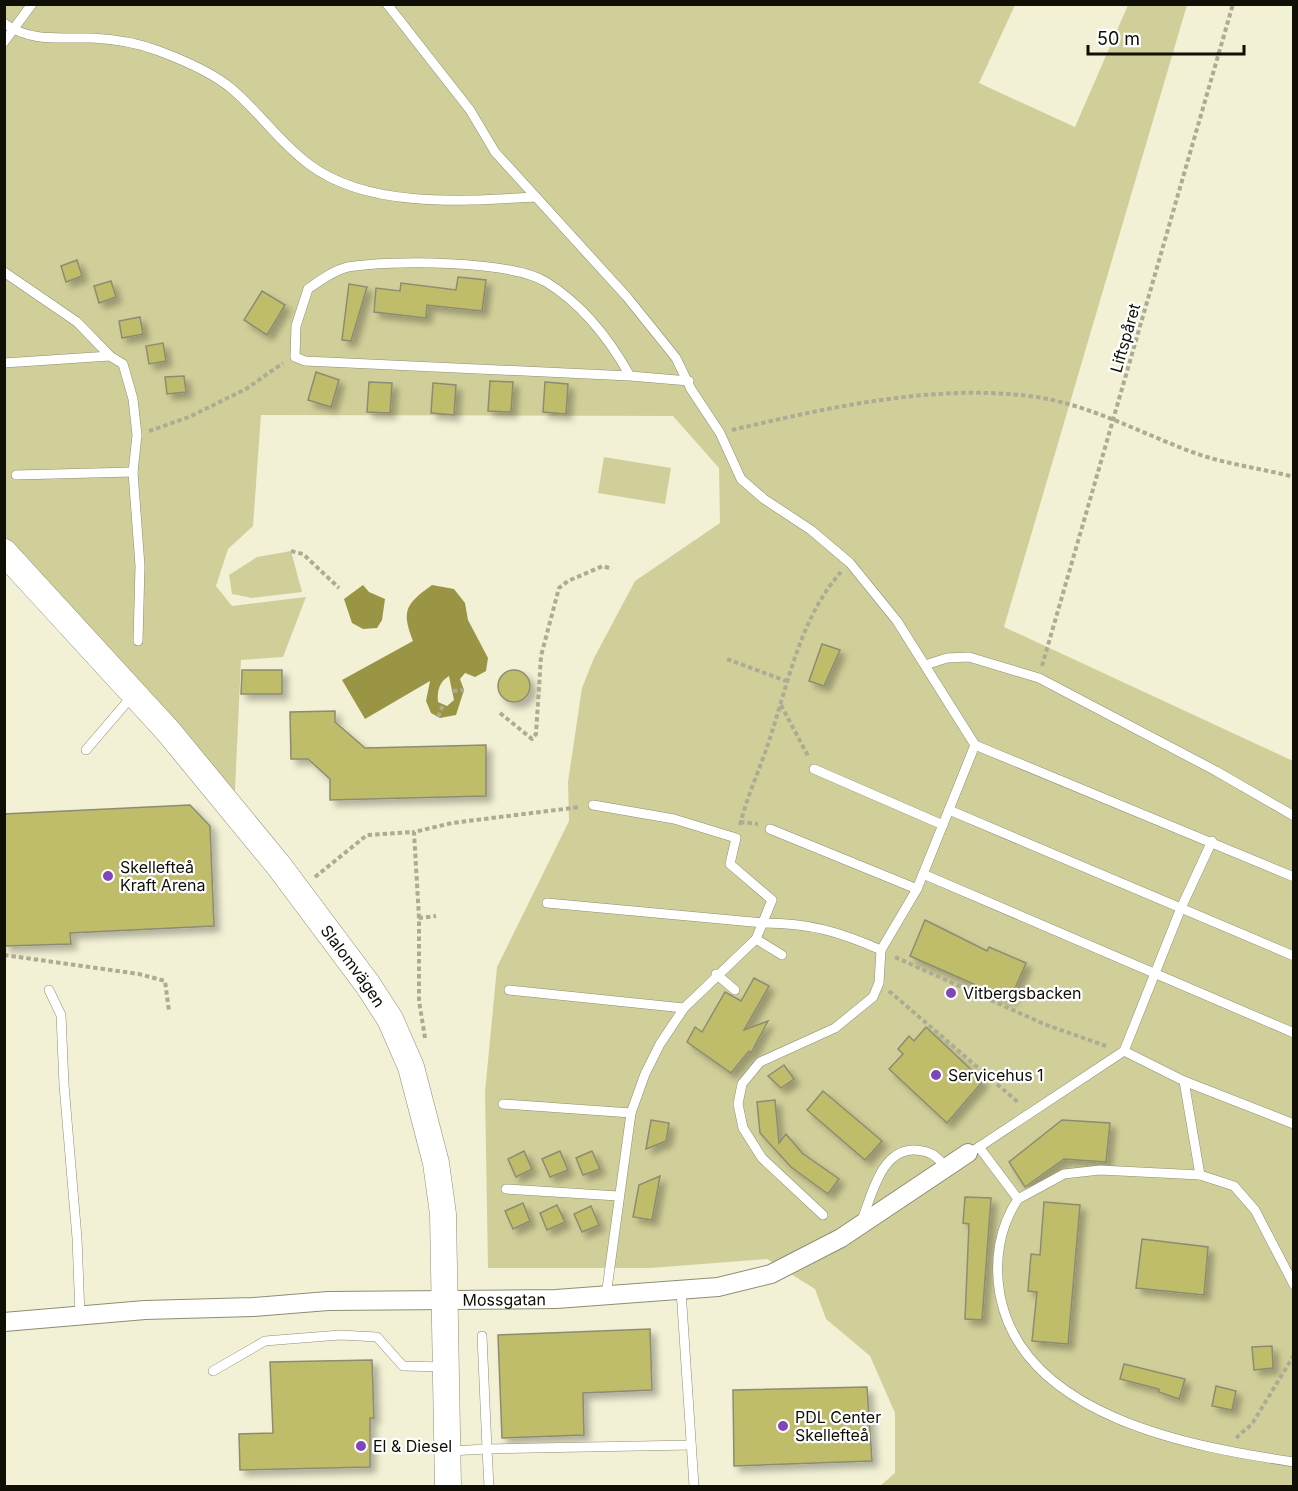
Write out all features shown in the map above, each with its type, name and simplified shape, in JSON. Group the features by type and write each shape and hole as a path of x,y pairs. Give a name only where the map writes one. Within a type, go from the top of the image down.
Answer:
{"street":[{"name":"Slalomvägen","path":"4,552 134,693 298,891 368,985 390,1019 411,1067 436,1163 444,1224 448,1486"},
{"name":"Mossgatan","path":"4,1322 81,1315 339,1300 446,1302 606,1296 718,1287 771,1274 859,1227 974,1150"}],"lane":[{"path":"4,42 32,4"},
{"path":"387,4 470,110 495,152 659,335 720,433 741,478 764,499 812,530 850,563 897,621 975,745 1212,842 1293,878"},
{"path":"4,23 14,30 51,39 93,38 139,44 180,59 230,87 308,164 334,181 423,199 536,197"},
{"path":"630,376 619,356 584,312 545,281 518,271 469,264 346,267 308,289 296,326 295,357 304,361 630,376 689,381"},
{"path":"4,272 76,322 110,356 123,364 133,399 137,435 133,472 140,566 138,641"},
{"path":"4,363 110,356"},
{"path":"16,475 133,472"},
{"path":"925,665 947,658 969,657 1039,678 1216,771 1293,816"},
{"path":"86,750 134,693"},
{"path":"823,1215 762,1158 743,1128 738,1104 742,1084 760,1062 836,1028 873,998 879,983 881,950 917,889 975,745"},
{"path":"814,769 943,825"},
{"path":"593,804 674,819 736,838 730,864 772,900 756,939 716,974 684,1008 660,1044 631,1113 606,1296"},
{"path":"949,810 1293,956"},
{"path":"770,830 917,889"},
{"path":"1018,1199 974,1150 1124,1051 1181,908 1212,842"},
{"path":"923,874 1293,1033"},
{"path":"547,903 764,924 794,924 839,932 881,950"},
{"path":"756,939 782,956"},
{"path":"716,974 735,990"},
{"path":"49,990 61,1014 81,1315"},
{"path":"509,990 684,1008"},
{"path":"1124,1051 1184,1081 1293,1124"},
{"path":"1184,1081 1200,1175"},
{"path":"503,1104 631,1113"},
{"path":"859,1227 882,1172 892,1157 909,1150 927,1150 938,1156 946,1168"},
{"path":"1293,1285 1255,1210 1234,1186 1200,1175 1100,1170 1064,1174 1018,1199 1006,1217 999,1248 997,1281 1003,1310 1018,1341 1032,1361 1057,1386 1086,1403 1164,1435 1222,1450 1293,1462"},
{"path":"506,1189 618,1196"},
{"path":"681,1290 694,1486"},
{"path":"213,1371 265,1341 340,1335 377,1337 403,1366 446,1367"},
{"path":"482,1336 489,1486"},
{"path":"447,1451 691,1445"}],"path":[{"name":"Liftspåret","path":"1039,678 1233,4"},
{"path":"137,435 189,417 246,389 295,357"},
{"path":"720,433 840,404 963,393 1029,396 1080,408 1194,453 1293,477"},
{"path":"291,550 303,554 339,588"},
{"path":"736,838 781,704 786,681 813,612 825,592 850,563"},
{"path":"500,713 532,739 536,734 541,657 559,588 568,581 603,566 612,570"},
{"path":"727,659 786,681"},
{"path":"453,691 464,690"},
{"path":"781,704 814,769"},
{"path":"438,717 442,705"},
{"path":"298,891 367,835 414,832 452,823 593,804"},
{"path":"414,832 419,918"},
{"path":"881,950 1074,1036 1124,1051"},
{"path":"4,955 139,974 165,981 169,1011"},
{"path":"879,983 903,1000 1030,1113"},
{"path":"1222,1450 1252,1424 1293,1355"}],"shaded area":[{"path":"5,5 1015,5 979,83 1075,127 1128,5 1187,5 1004,627 1293,761 1293,1486 880,1486 895,1473 895,1413 870,1356 826,1319 815,1289 767,1259 650,1268 488,1268 485,1092 497,967 569,821 568,782 582,688 594,658 635,581 720,523 719,468 673,416 261,415 253,526 228,549 216,586 232,606 306,597 283,657 241,660 234,812 5,552"},
{"path":"604,457 671,468 665,504 598,493"},
{"path":"291,551 302,592 252,598 232,594 229,575 257,557"},
{"path":"363,585 369,592 385,599 382,620 377,628 363,629 352,623 344,599"},
{"path":"432,585 454,589 465,603 468,620 488,658 486,671 475,677 465,673 460,679 464,690 456,715 440,718 431,713 426,701 430,681 365,719 342,680 413,641 407,622 408,608 416,597","holes":["449,676 454,700 447,706 438,702 439,687"]}],"building":[{"path":"77,260 82,276 66,282 61,266"},
{"path":"458,277 486,280 482,311 427,305 426,318 374,312 376,288 400,291 401,283 456,290"},
{"path":"111,281 116,297 99,303 94,286"},
{"path":"349,284 367,287 351,341 342,340"},
{"path":"262,291 285,305 267,335 244,320"},
{"path":"140,317 143,334 122,338 119,321"},
{"path":"163,343 166,361 149,364 146,346"},
{"path":"316,372 339,380 331,407 308,400"},
{"path":"184,376 186,392 167,394 165,377"},
{"path":"490,381 513,382 511,412 488,411"},
{"path":"369,382 392,383 390,413 367,412"},
{"path":"545,382 568,384 566,414 543,412"},
{"path":"433,383 456,385 454,415 431,413"},
{"path":"822,644 840,650 824,686 809,681"},
{"path":"242,670 282,670 282,694 241,694"},
{"path":"514,670 525,675 530,686 525,697 514,702 503,697 498,686 503,675"},
{"path":"335,711 335,722 365,748 486,745 486,796 330,800 330,779 308,759 291,759 290,712"},
{"name":"Skellefteå Kraft Arena","path":"190,805 210,826 214,926 70,933 71,944 4,946 4,814"},
{"path":"925,920 987,951 989,947 1026,963 1010,1000 910,956"},
{"path":"754,978 769,986 744,1030 768,1021 751,1053 749,1051 731,1073 687,1042 695,1027 702,1032 725,992 741,1001"},
{"name":"Servicehus 1","path":"926,1027 983,1081 947,1123 889,1069 903,1054 898,1049 909,1036 914,1041"},
{"path":"784,1065 794,1079 781,1088 768,1076"},
{"path":"823,1091 882,1141 865,1160 807,1110"},
{"path":"775,1100 779,1143 786,1134 802,1153 839,1179 828,1194 791,1167 760,1133 757,1102"},
{"path":"651,1120 669,1123 666,1141 646,1149"},
{"path":"1062,1120 1110,1123 1106,1162 1064,1159 1025,1187 1009,1162"},
{"path":"524,1151 532,1169 516,1177 508,1159"},
{"path":"560,1151 568,1170 550,1177 542,1159"},
{"path":"592,1151 600,1169 583,1175 576,1158"},
{"path":"660,1176 652,1220 633,1217 639,1185"},
{"path":"965,1197 991,1198 982,1320 965,1319 969,1224 963,1223"},
{"path":"1044,1202 1080,1205 1068,1344 1032,1341 1037,1292 1028,1291 1031,1254 1040,1255"},
{"path":"523,1203 530,1221 513,1229 505,1211"},
{"path":"557,1205 565,1222 547,1230 540,1213"},
{"path":"591,1206 599,1225 582,1232 574,1214"},
{"path":"1142,1239 1208,1247 1204,1295 1136,1288"},
{"path":"650,1329 652,1390 583,1393 584,1435 502,1438 498,1335"},
{"path":"1272,1346 1273,1368 1254,1370 1252,1347"},
{"path":"372,1360 374,1418 370,1418 370,1467 240,1470 239,1434 273,1433 270,1362"},
{"path":"1124,1364 1185,1379 1179,1399 1159,1392 1159,1389 1120,1379"},
{"path":"1216,1386 1236,1391 1232,1410 1212,1406"},
{"path":"867,1387 872,1461 734,1466 733,1390"}],"place":[{"name":"Skellefteå Kraft Arena","path":"108,876"},
{"name":"Vitbergsbacken","path":"951,993"},
{"name":"Servicehus 1","path":"936,1075"},
{"name":"PDL Center Skellefteå","path":"783,1426"},
{"name":"El & Diesel","path":"361,1446"}]}
